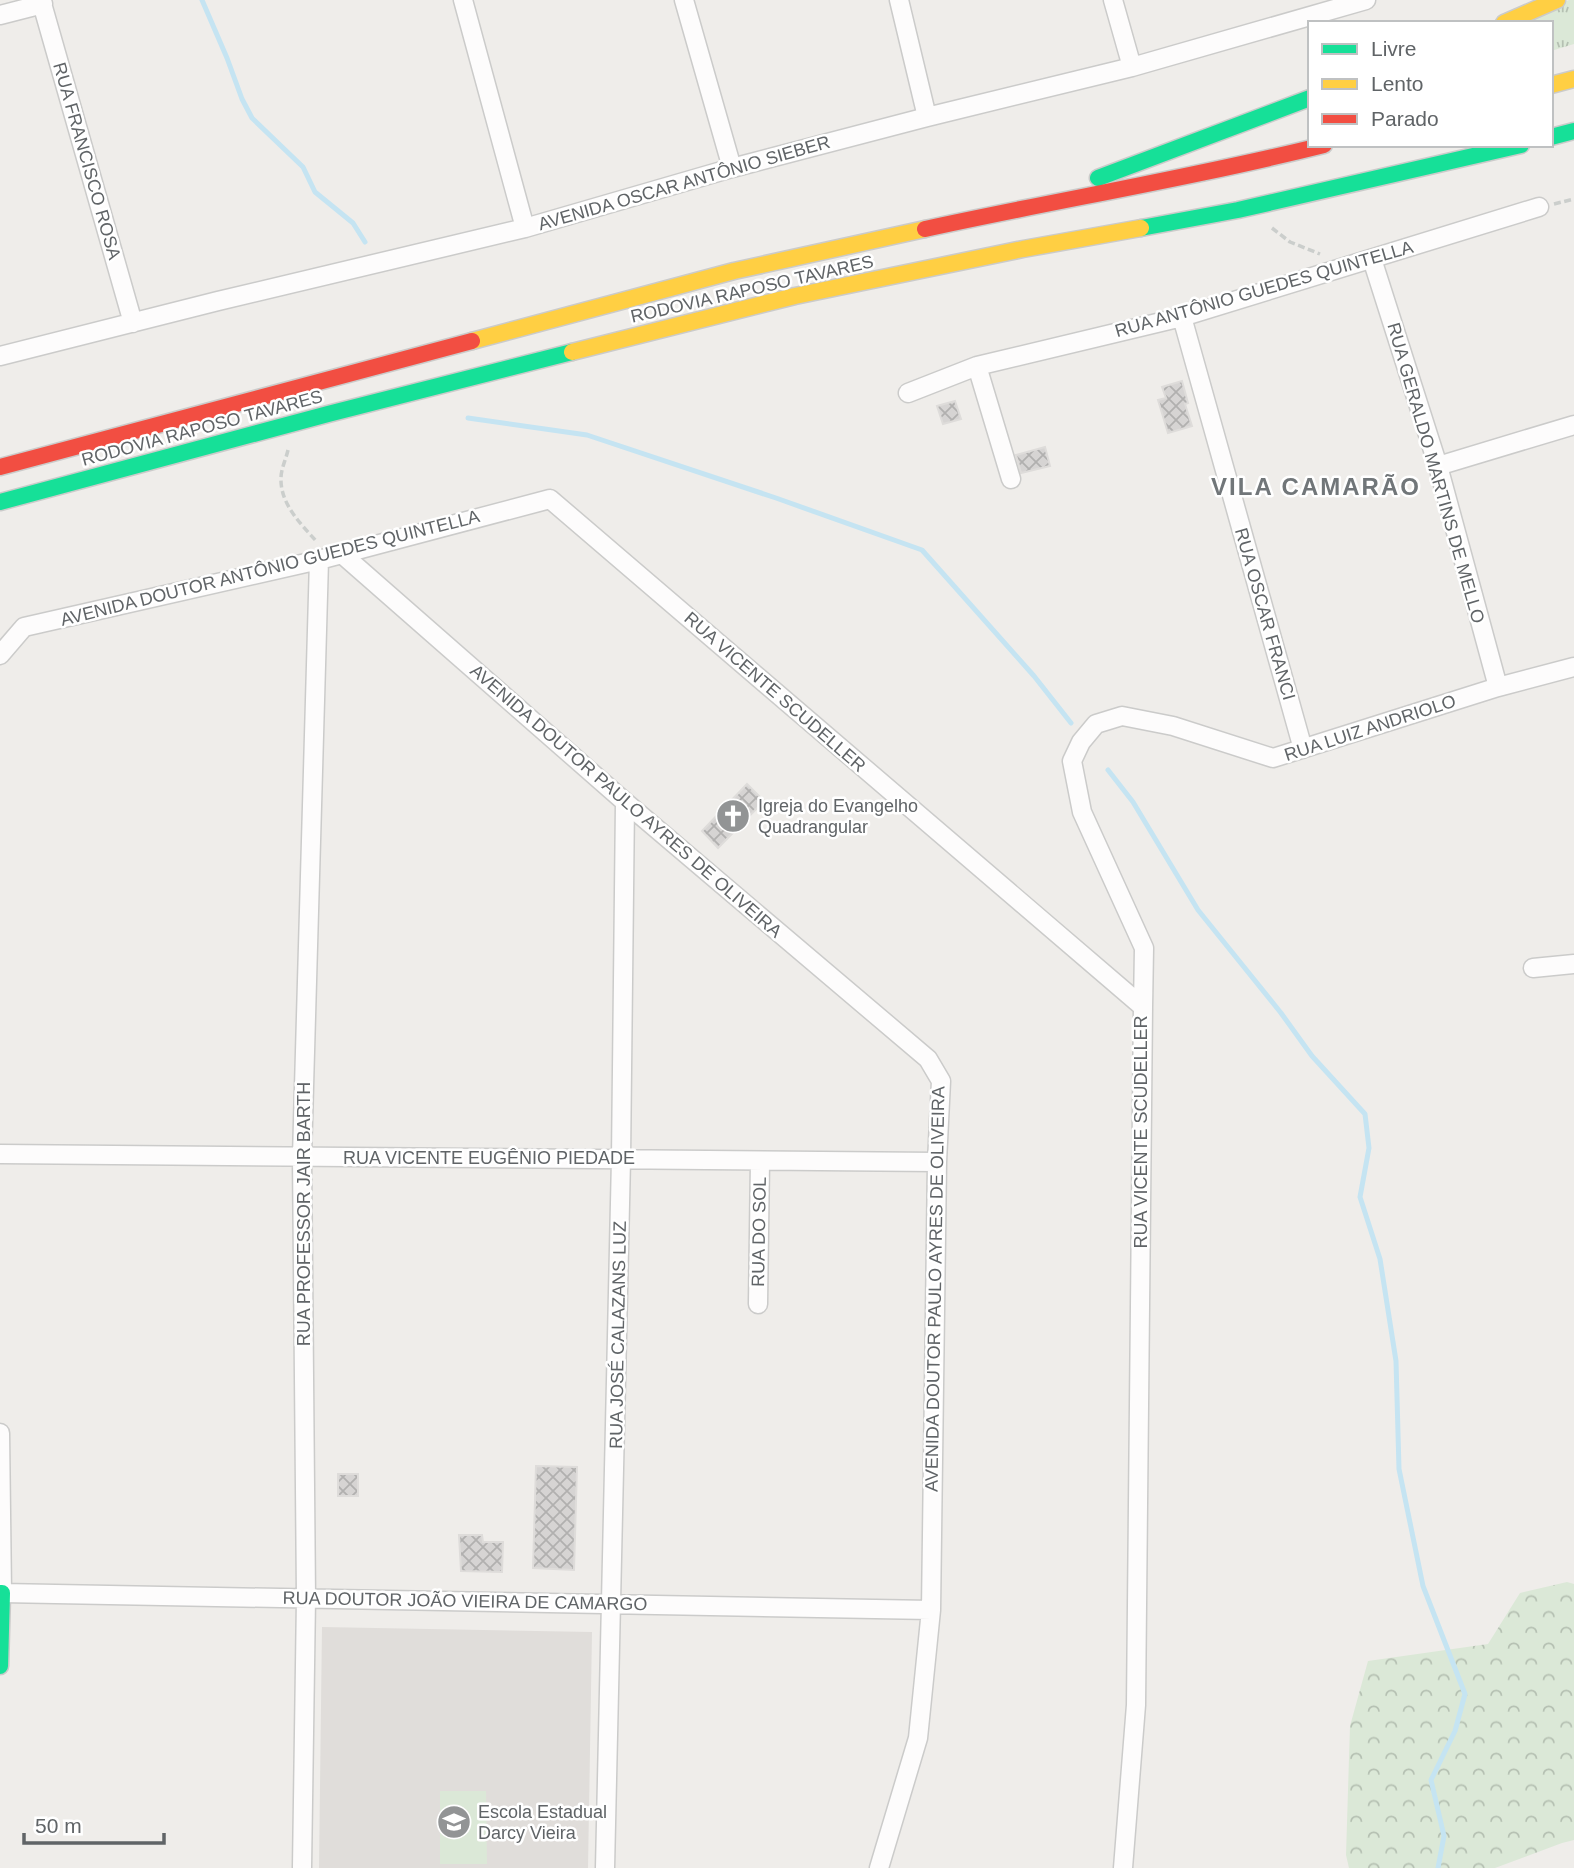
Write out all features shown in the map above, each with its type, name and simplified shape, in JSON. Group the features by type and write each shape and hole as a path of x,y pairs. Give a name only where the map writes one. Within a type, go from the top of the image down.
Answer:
{"main road":[{"path":"1507,21 1558,0"},
{"path":"1553,83 1571,80"},
{"path":"1011,211 1308,100"},
{"path":"1553,136 1574,131"},
{"name":"RODOVIA RAPOSO TAVARES","path":"0,467 734,271 1251,163 1316,147"},
{"name":"RODOVIA RAPOSO TAVARES","path":"5,508 46,489 794,296 1023,249 1261,205 1512,147"},
{"path":"0,1666 1,1592"}],"street":[{"path":"463,0 525,228"},
{"path":"684,0 732,168"},
{"path":"898,0 928,117"},
{"path":"1113,0 1132,66"},
{"name":"AVENIDA OSCAR ANTÔNIO SIEBER","path":"0,356 525,228 732,168 1132,66 1333,4 1366,0"},
{"path":"0,15 42,2"},
{"name":"RUA FRANCISCO ROSA","path":"42,2 133,323"},
{"name":"RUA ANTÔNIO GUEDES QUINTELLA","path":"908,393 977,366 1182,317 1539,207"},
{"name":"RUA GERALDO MARTINS DE MELLO","path":"1372,259 1437,466 1498,687"},
{"name":"RUA OSCAR FRANCI","path":"1182,317 1303,749"},
{"path":"977,366 1011,480"},
{"path":"1437,466 1574,425"},
{"name":"AVENIDA DOUTOR ANTÔNIO GUEDES QUINTELLA","path":"0,655 24,628 330,557 550,499"},
{"name":"RUA VICENTE SCUDELLER","path":"550,499 1143,1007 1136,1705 1123,1868"},
{"name":"AVENIDA DOUTOR PAULO AYRES DE OLIVEIRA","path":"330,557 928,1059 941,1081 937,1162 931,1610 918,1738 879,1868"},
{"name":"RUA PROFESSOR JAIR BARTH","path":"302,1868 306,1598 302,1157 330,557"},
{"name":"RUA LUIZ ANDRIOLO","path":"1143,1007 1144,948 1082,812 1072,761 1081,742 1096,724 1122,716 1173,726 1273,758 1498,687 1574,667"},
{"name":"RUA JOSÉ CALAZANS LUZ","path":"605,1868 621,1160 625,802"},
{"path":"1533,968 1574,964"},
{"name":"RUA VICENTE EUGÊNIO PIEDADE","path":"0,1154 937,1162"},
{"name":"RUA DO SOL","path":"758,1304 760,1161"},
{"path":"0,1433 1,1592"},
{"name":"RUA DOUTOR JOÃO VIEIRA DE CAMARGO","path":"1,1592 931,1610"}],"path":[{"path":"1261,205 1271,228 1290,242 1323,255"},
{"path":"304,421 288,451 281,478 283,494 293,516 330,557"}],"shaded area":[{"path":"322,1627 592,1632 588,1868 319,1868"}],"green space":[{"path":"1574,0 1574,44 1553,50 1553,21 1522,21"},
{"path":"1567,1582 1574,1584 1574,1840 1495,1868 1349,1868 1346,1855 1350,1726 1368,1661 1488,1644 1520,1593"},
{"path":"440,1791 486,1791 487,1864 440,1864"}],"building":[{"path":"1182,381 1192,426 1168,433 1158,400 1166,398 1162,387"},
{"path":"955,401 961,419 943,424 937,406"},
{"path":"1045,447 1050,466 1021,473 1016,455"},
{"name":"Igreja do Evangelho Quadrangular","path":"747,784 764,801 718,848 702,831"},
{"path":"536,1466 577,1467 574,1570 533,1568"},
{"path":"338,1474 358,1474 358,1496 338,1496"},
{"path":"459,1535 482,1535 483,1542 503,1542 502,1572 461,1571"}],"waterway":[{"path":"202,0 252,118 303,167 315,192 353,223 365,242"},
{"path":"468,418 587,435 922,550 1034,676 1071,723"},
{"path":"1108,770 1133,802 1198,910 1312,1056 1365,1114 1369,1148 1360,1197 1380,1259 1396,1361 1399,1469 1423,1586 1465,1694 1455,1731 1431,1780 1444,1836 1438,1868"}],"traffic: fast":[{"path":"1098,178 1308,99"},
{"path":"1553,136 1574,131"},
{"path":"1141,228 1238,210 1512,147"},
{"path":"0,502 572,352"},
{"path":"0,1593 0,1666"}],"traffic: slow":[{"path":"1509,21 1557,0"},
{"path":"1553,84 1574,79"},
{"path":"572,352 795,296 1023,249 1141,228"},
{"path":"472,341 734,271 925,229"}],"traffic: jam":[{"path":"925,229 1315,147"},
{"path":"0,467 472,341"}],"place":[{"name":"Igreja do Evangelho Quadrangular","path":"733,816"},
{"name":"Escola Estadual Darcy Vieira","path":"454,1822"}],"district":[{"name":"VILA CAMARÃO","path":"1316,487"}]}
